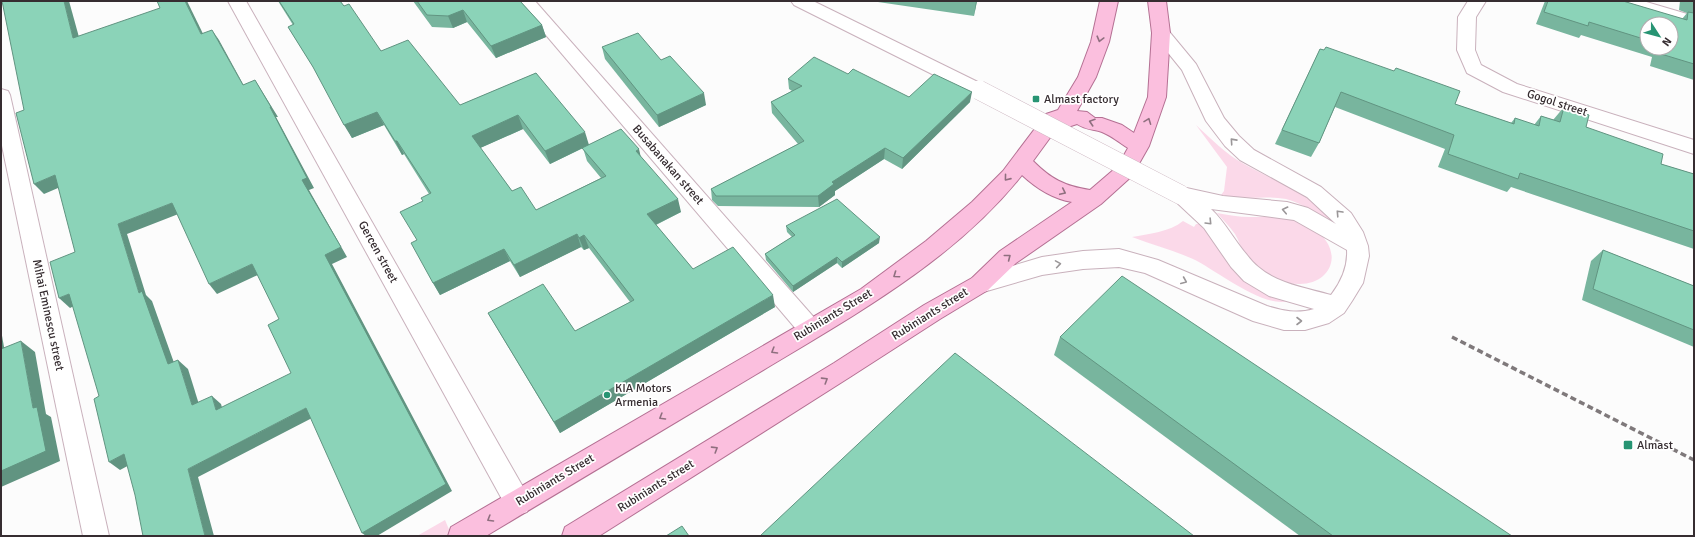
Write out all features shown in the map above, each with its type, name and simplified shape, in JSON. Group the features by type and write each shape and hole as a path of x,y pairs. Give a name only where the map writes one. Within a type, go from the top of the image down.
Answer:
{"main road":[{"name":"Rubiniants Street","path":"461,536 869,295 928,253 995,193 1053,120 1065,115 1087,77 1100,42 1108,1"},
{"name":"Rubiniants street","path":"575,536 842,370 932,312 980,284 1008,257 1094,199 1125,171 1139,146 1157,97 1161,33 1157,1"},
{"path":"1065,115 1068,120 1080,117 1091,124 1102,125 1115,130 1139,146"},
{"path":"1021,161 1041,181 1068,194 1094,199"}],"street":[{"name":"Gercen street","path":"237,1 518,502"},
{"name":"Busabanakan street","path":"526,1 810,329"},
{"name":"Gogol street","path":"1477,1 1467,17 1466,50 1473,69 1510,88 1694,147"},
{"path":"1624,1 1694,22"},
{"path":"804,2 979,90 1181,195 1211,222 1225,240 1237,260 1249,273 1260,281 1286,292 1317,299 1336,306"},
{"path":"980,284 1042,266 1083,260 1119,258 1150,266 1261,314 1284,320 1306,321 1321,316 1336,306 1352,283 1358,256 1357,246 1352,232 1344,219 1314,192 1247,156 1232,142 1216,121 1190,68 1161,33"},
{"name":"Mihai Eminescu street","path":"1,95 96,536"},
{"path":"1181,195 1223,204 1271,207 1294,212 1318,223 1357,246"}],"shaded area":[{"path":"1196,125 1231,156 1303,195 1324,211 1331,220 1286,199 1237,198 1221,195 1224,191 1227,167"},
{"path":"1217,213 1246,217 1281,216 1299,220 1318,232 1328,244 1332,257 1329,268 1321,278 1309,283 1293,284 1266,274 1250,260 1243,251 1235,234"},
{"path":"1183,221 1194,227 1196,224 1202,224 1236,273 1289,301 1279,302 1254,294 1193,259 1132,237 1152,234 1172,228"},
{"path":"445,520 451,534 447,536 417,536"}],"building":[{"path":"2,1 64,1 73,38 160,8 157,1 185,1 201,34 212,30 243,85 255,80 271,107 307,178 302,180 341,247 325,255 446,484 362,533 306,408 188,469 205,536 143,536 135,495 124,454 109,462 94,399 99,396 69,294 59,298 50,262 75,252 55,175 34,184 16,113 24,110","holes":["172,203 209,284 252,264 279,319 268,325 291,373 216,410 212,396 192,405 178,360 168,364 142,291 139,293 118,224"]},
{"path":"279,1 340,1 344,6 349,4 381,51 408,40 460,105 536,73 585,132 545,151 518,115 472,136 512,191 521,187 536,210 606,176 582,148 621,129 639,149 636,151 678,199 647,214 693,269 733,247 773,295 554,422 488,313 543,284 575,331 634,300 584,235 579,238 577,234 514,265 504,249 433,283 411,243 417,240 400,212 423,201 421,198 431,193 377,112 344,125 313,67 288,27 294,24"},
{"path":"417,1 520,1 542,25 491,46 463,10 448,16 427,15"},
{"path":"1548,1 1623,1 1674,16 1639,16 1639,38 1589,22 1588,26 1544,12"},
{"path":"1688,12 1694,13 1694,64 1668,56 1679,56 1679,18 1687,20"},
{"path":"638,33 661,60 670,56 704,93 657,115 602,47"},
{"path":"1326,47 1394,71 1396,68 1460,91 1455,104 1514,124 1515,118 1539,126 1541,116 1560,122 1564,107 1589,115 1586,127 1663,154 1661,164 1694,174 1694,231 1520,173 1518,179 1448,154 1454,135 1341,92 1319,143 1282,130 1320,49 1324,50"},
{"path":"814,57 848,74 853,69 909,97 934,74 972,92 903,158 885,148 832,182 834,184 818,196 716,196 711,189 804,141 771,102 802,86 788,79"},
{"path":"837,199 880,237 842,262 837,257 793,286 765,254 795,235 786,226"},
{"path":"1603,250 1694,286 1694,330 1593,289"},
{"path":"1122,276 1512,536 1333,536 1060,337"},
{"path":"21,341 33,408 37,407 46,451 1,471 1,349"},
{"path":"955,353 1194,536 760,536"},
{"path":"682,526 689,536 666,536"}],"railway":[{"path":"1452,337 1694,460"}],"place":[{"name":"Almast factory","path":"1036,99"},
{"name":"KIA Motors Armenia","path":"607,395"},
{"name":"Almast","path":"1628,445"}]}
